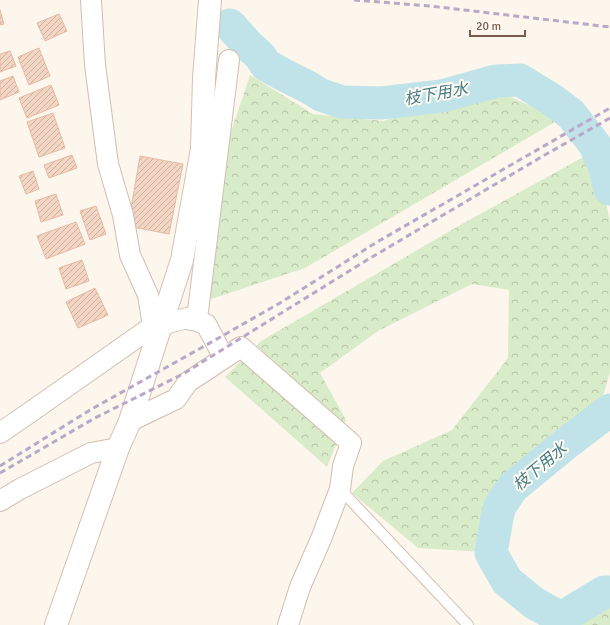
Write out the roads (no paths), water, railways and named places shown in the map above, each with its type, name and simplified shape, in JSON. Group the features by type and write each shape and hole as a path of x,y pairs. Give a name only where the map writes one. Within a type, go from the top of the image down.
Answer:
{"street":[{"path":"90,0 95,65 108,164 123,215 130,255 148,294 157,325"},
{"path":"56,625 118,448 130,421 157,325 182,260 202,149 204,78 210,0"},
{"path":"191,320 198,311 228,60"},
{"path":"0,433 157,325 187,318 206,324 224,358"},
{"path":"130,421 176,399 188,382 241,346 352,443 343,466 340,489 321,539 300,587 288,625"},
{"path":"0,501 27,485 91,453 118,448"}],"lane":[{"path":"340,489 468,625"}],"waterway":[{"name":"枝下用水","path":"230,25 260,56 266,65 321,95 342,102 381,103 442,96 496,81 520,80 551,99 571,114 595,145 605,168 610,189"},
{"name":"枝下用水","path":"610,410 513,487 500,506 491,553 507,581 534,603 561,618 604,592 610,592"}],"railway":[{"path":"354,0 430,6 610,27"},
{"path":"0,466 90,410 280,303 377,242 610,108"},
{"path":"0,473 95,418 183,374 367,260 610,118"}]}
